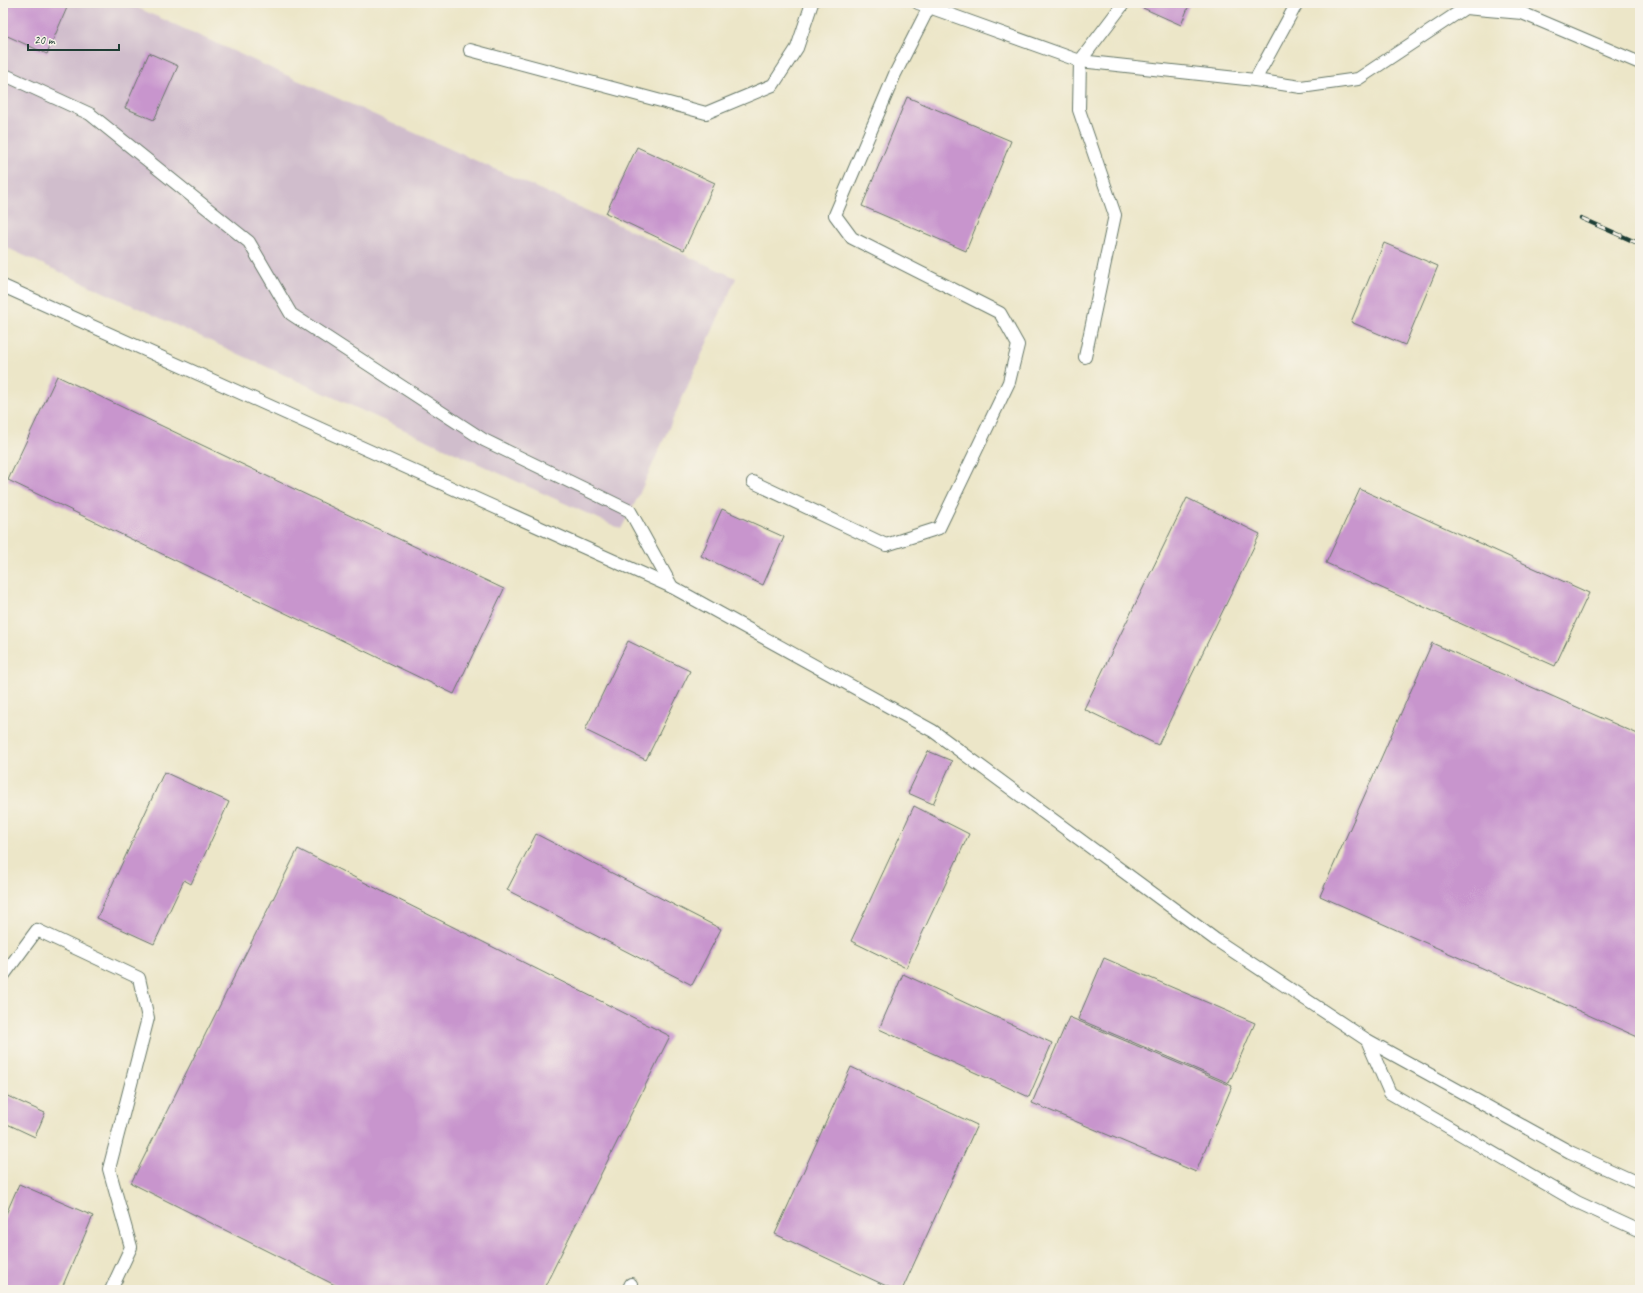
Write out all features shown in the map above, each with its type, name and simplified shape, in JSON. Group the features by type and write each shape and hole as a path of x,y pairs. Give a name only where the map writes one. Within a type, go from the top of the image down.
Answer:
{"lane":[{"path":"470,50 706,113 773,85 798,48 812,3"},
{"path":"1085,357 1115,215 1079,110 1080,61 1124,3"},
{"path":"1255,80 1297,3"},
{"path":"753,482 886,545 939,528 1009,382 1018,345 1000,313 852,238 835,215 923,5 1080,61 1255,80 1301,87 1358,79 1465,8 1522,12 1640,63"},
{"path":"3,74 90,114 249,242 291,314 484,440 630,511 672,587"},
{"path":"3,286 672,587 933,731 1216,940 1367,1040 1570,1152 1640,1184"},
{"path":"3,976 37,930 139,978 148,1018 109,1169 131,1247 111,1290"},
{"path":"1367,1040 1390,1093 1577,1202 1640,1231"}],"shaded area":[{"path":"3,3 127,3 736,278 638,497 621,529 3,246"}],"building":[{"path":"3,3 69,3 47,54 3,34"},
{"path":"1190,3 1181,25 1134,4"},
{"path":"149,53 178,66 154,120 125,108"},
{"path":"907,97 1011,141 966,251 862,206"},
{"path":"637,147 715,183 684,250 606,213"},
{"path":"1384,243 1438,266 1405,345 1351,322"},
{"path":"57,376 504,589 454,694 8,480"},
{"path":"1360,489 1589,593 1555,666 1326,563"},
{"path":"1187,498 1260,534 1158,745 1084,709"},
{"path":"722,509 784,537 763,585 701,556"},
{"path":"628,641 690,671 646,760 585,730"},
{"path":"1432,643 1640,735 1640,1038 1320,896"},
{"path":"928,751 952,761 933,804 908,793"},
{"path":"164,772 229,802 191,884 184,880 154,944 97,918"},
{"path":"914,806 969,834 906,968 851,941"},
{"path":"536,834 721,929 692,985 507,890"},
{"path":"298,849 670,1036 543,1290 345,1290 131,1183"},
{"path":"1104,958 1255,1023 1229,1083 1078,1019"},
{"path":"903,974 1052,1043 1029,1097 879,1029"},
{"path":"1069,1017 1232,1086 1196,1172 1032,1103"},
{"path":"851,1067 977,1125 902,1290 895,1290 775,1234"},
{"path":"3,1094 45,1113 35,1137 3,1122"},
{"path":"19,1184 93,1216 61,1290 3,1290 3,1221"}],"railway":[{"path":"1581,218 1640,244"}]}
